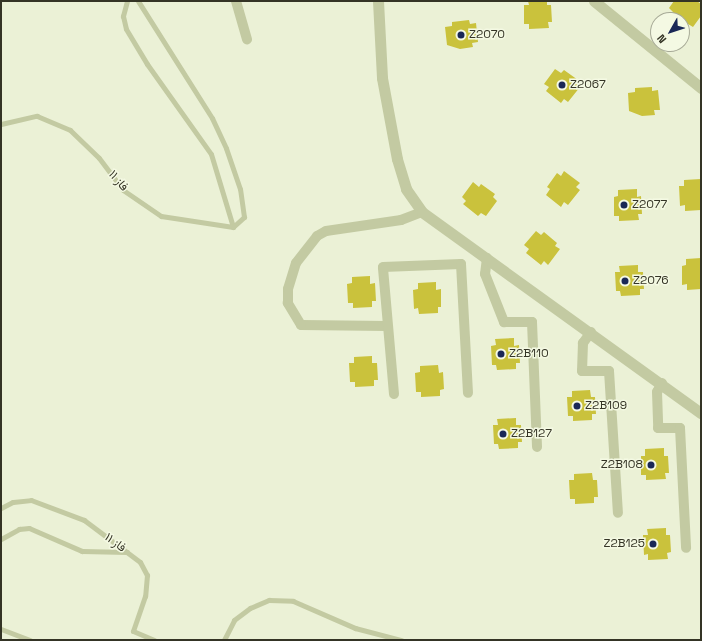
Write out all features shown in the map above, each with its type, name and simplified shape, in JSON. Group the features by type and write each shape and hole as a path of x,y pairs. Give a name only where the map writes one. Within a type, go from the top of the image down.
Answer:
{"street":[{"path":"236,1 247,39"},
{"path":"378,1 382,78 397,159 406,189 422,212 701,413"},
{"path":"594,1 701,88"},
{"path":"387,326 301,325 288,303 288,289 296,263 317,236 326,231 401,220 422,212"},
{"path":"487,258 485,274 504,322 532,322 537,447"},
{"path":"394,394 383,267 461,264 468,393"},
{"path":"590,332 582,343 582,371 609,371 618,513"},
{"path":"662,384 657,392 658,428 680,428 686,548"}],"lane":[{"path":"128,1 123,16 126,29 147,64 211,154 224,187 233,227 244,217 240,189 226,148 138,1"},
{"name":"فاز ۱۱","path":"1,124 37,116 70,130 99,158 123,190 161,216 233,227"},
{"name":"فاز ۱۱","path":"1,508 13,502 31,500 84,520 140,562 147,575 145,596 133,632 154,640"},
{"path":"1,539 19,529 28,528 82,550 128,552"},
{"path":"224,640 234,620 250,608 269,600 293,601 355,628 401,640"},
{"path":"1,629 30,640"}],"building":[{"path":"528,1 547,1 547,5 551,5 552,22 548,22 549,28 529,29 529,24 524,24 524,5 529,5"},
{"path":"674,1 697,1 701,4 701,16 693,27 690,25 690,12 673,12 669,8"},
{"name":"Z2070","path":"469,20 470,24 476,23 478,42 472,43 473,47 460,49 447,45 445,27 452,26 452,22"},
{"name":"Z2067","path":"555,69 561,73 564,70 578,80 575,83 580,87 568,102 564,99 561,103 546,91 549,87 544,84"},
{"path":"652,87 652,91 658,90 660,110 654,110 655,115 642,116 629,111 628,93 635,92 635,88"},
{"path":"564,171 580,183 576,187 580,190 568,205 564,202 561,207 546,195 550,189 547,187 557,173 561,176"},
{"path":"701,179 701,210 685,211 685,205 680,206 679,186 684,186 684,180"},
{"path":"473,182 479,187 481,184 495,194 493,197 497,201 486,216 481,213 478,216 463,204 466,201 462,197"},
{"name":"Z2077","path":"637,189 637,197 641,196 642,214 638,214 639,220 619,221 619,216 614,216 614,197 618,196 618,190"},
{"path":"536,231 541,235 544,232 557,243 555,246 560,249 548,265 544,261 541,265 526,253 529,249 524,245"},
{"path":"701,258 701,289 687,290 687,284 682,285 682,266 686,265 686,259"},
{"name":"Z2076","path":"638,265 638,272 643,272 644,289 640,289 640,295 621,296 620,291 616,291 615,272 620,272 619,266"},
{"path":"370,276 370,284 375,283 376,301 372,301 372,307 353,308 353,303 348,303 347,284 352,283 352,277"},
{"path":"436,282 436,290 441,289 441,307 438,307 438,313 419,314 418,308 414,309 413,290 418,289 418,283"},
{"name":"Z2B110","path":"514,338 514,346 519,345 520,363 516,363 516,369 497,370 496,365 492,365 491,346 496,345 495,339"},
{"path":"372,356 372,363 377,363 378,380 374,380 374,386 355,387 355,382 350,382 349,363 354,363 354,357"},
{"path":"438,365 439,373 443,372 444,389 440,390 440,396 421,397 421,392 416,392 415,373 420,372 420,366"},
{"name":"Z2B109","path":"590,390 591,397 595,397 596,414 592,414 592,420 573,421 573,416 568,416 567,397 572,397 572,391"},
{"name":"Z2B127","path":"516,418 516,425 521,425 522,442 518,442 518,448 499,449 498,444 494,444 493,425 498,425 497,419"},
{"name":"Z2B108","path":"664,448 664,456 668,456 669,473 665,473 666,479 646,480 646,475 641,475 641,456 645,456 645,449"},
{"path":"592,473 593,480 597,480 598,497 594,497 594,503 575,504 575,499 570,499 569,480 574,480 574,474"},
{"name":"Z2B125","path":"666,528 666,535 670,535 671,552 667,553 668,559 648,560 648,554 644,555 643,535 648,535 647,529"}],"place":[{"name":"Z2070","path":"461,35"},
{"name":"Z2067","path":"562,85"},
{"name":"Z2077","path":"624,205"},
{"name":"Z2076","path":"625,281"},
{"name":"Z2B110","path":"501,354"},
{"name":"Z2B109","path":"577,406"},
{"name":"Z2B127","path":"503,434"},
{"name":"Z2B108","path":"651,465"},
{"name":"Z2B125","path":"653,544"}]}
